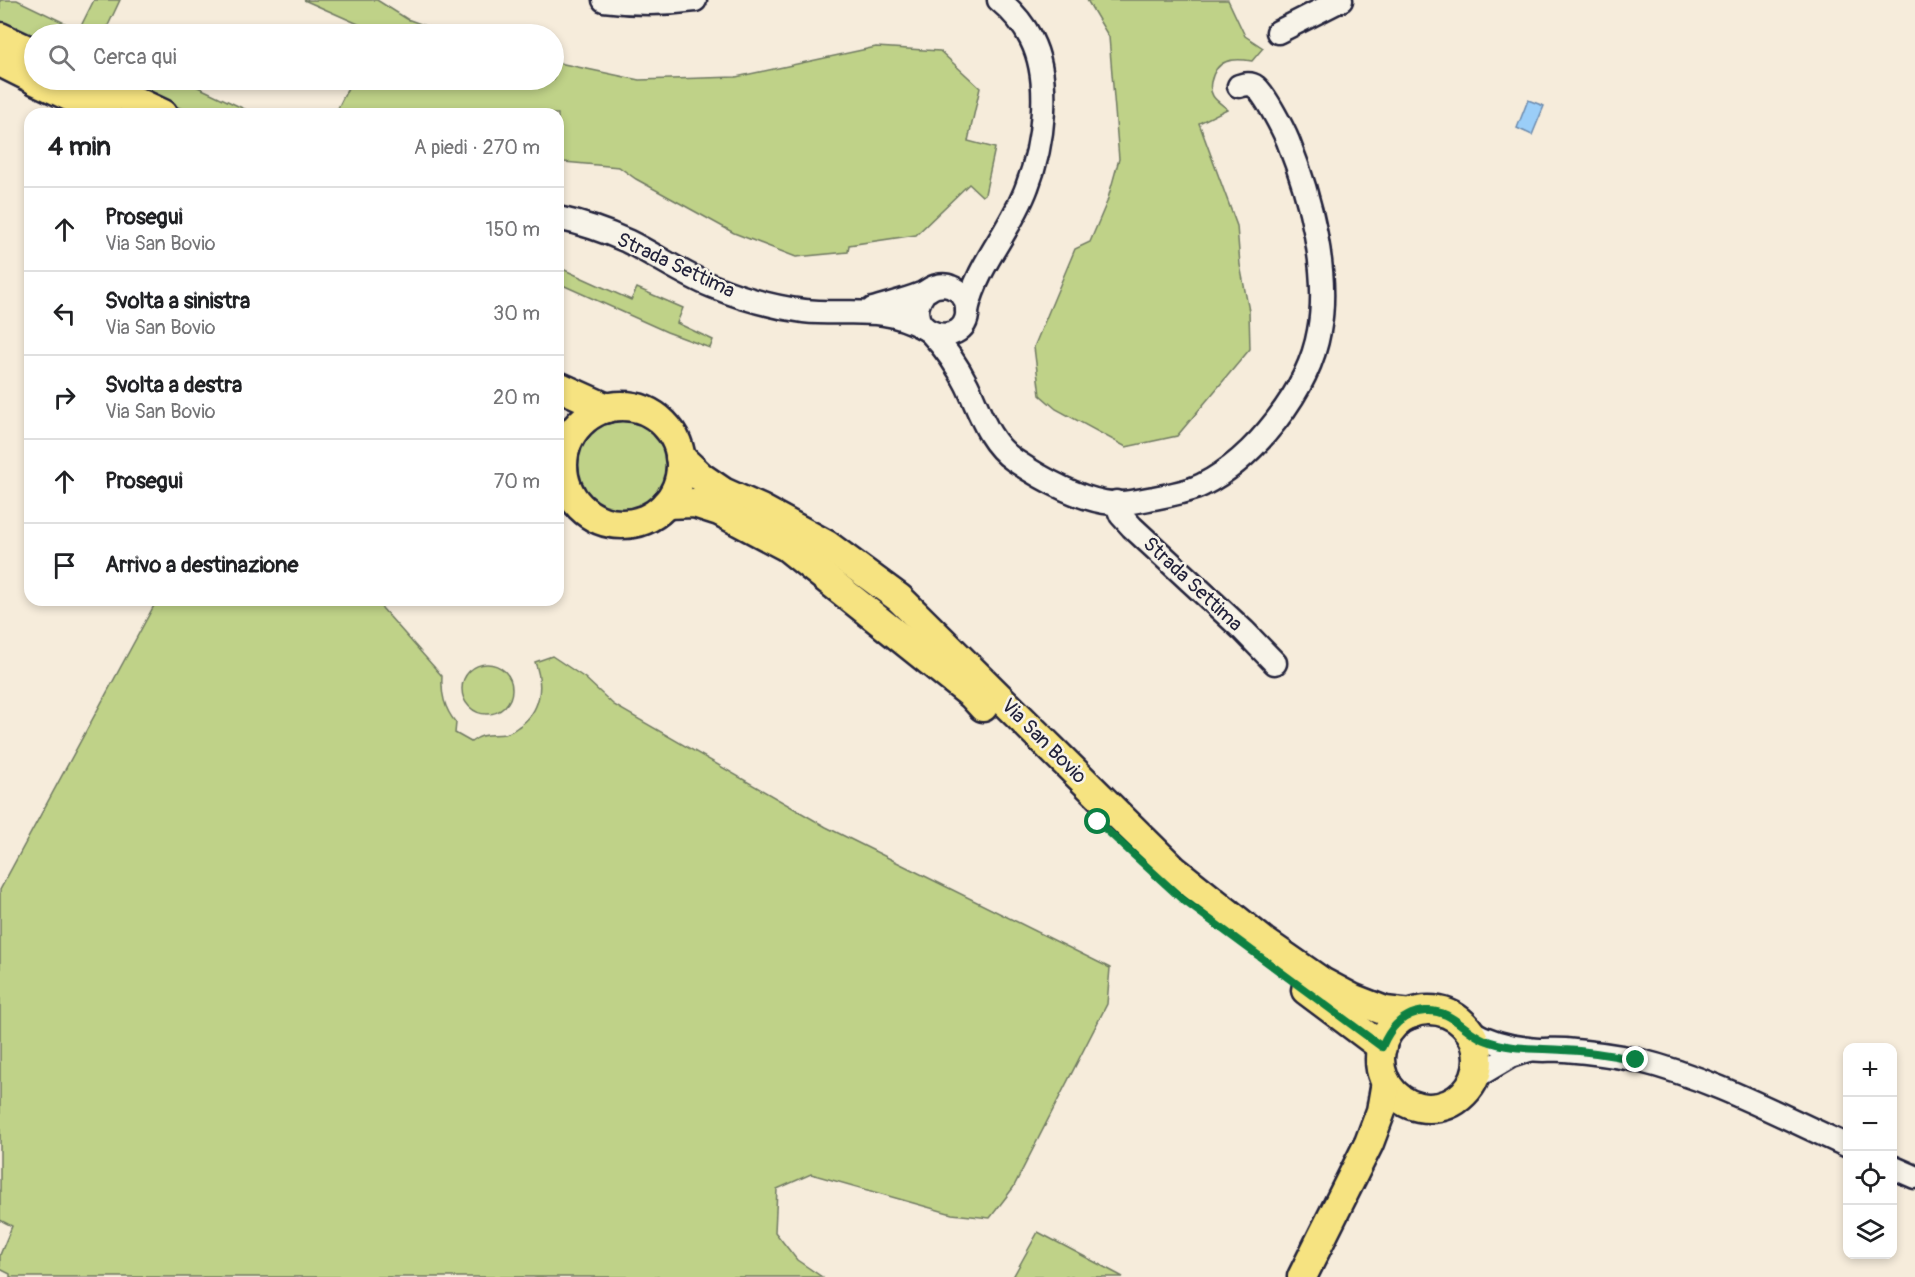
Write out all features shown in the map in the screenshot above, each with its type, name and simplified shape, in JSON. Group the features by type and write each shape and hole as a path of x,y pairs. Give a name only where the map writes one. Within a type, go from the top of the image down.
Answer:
{"main road":[{"path":"0,37 24,48"},
{"path":"0,63 24,74"},
{"path":"58,90 95,108"},
{"path":"112,90 151,108"},
{"name":"Via San Bovio","path":"564,389 607,408 630,407 655,417 669,431 680,458 700,477 723,492 761,509 828,545 899,598 1174,870 1263,941 1322,982 1354,999 1385,1011 1411,1014 1442,1012 1468,1030"},
{"path":"564,442 583,421 607,408"},
{"path":"564,473 567,488 579,506 598,519 621,524 637,522 651,516 666,504 676,487 680,474 680,458"},
{"name":"Via San Bovio","path":"666,504 694,503 719,510 787,547 972,695 1098,822 1166,886 1382,1047"},
{"path":"1411,1014 1395,1024 1388,1033 1382,1047 1380,1063 1386,1082 1396,1096 1413,1106 1430,1108 1451,1102 1465,1092 1474,1078 1478,1059 1476,1046 1468,1030"},
{"path":"1302,1277 1369,1143 1383,1104 1386,1082"},
{"path":"1369,1143 1392,1120 1413,1106"}],"street":[{"path":"604,0 628,3 676,3 694,0"},
{"name":"Strada Settima","path":"966,384 966,317 972,290 1027,188 1037,153 1042,120 1043,92 1036,52 1030,38 999,0"},
{"path":"1278,32 1341,0"},
{"name":"Strada Settima","path":"564,220 601,231 711,286 759,302 804,311 841,313 867,311 887,313 908,319 928,330 942,345 966,384 983,423 995,442 1012,459 1060,487 1086,497 1106,502 1130,503 1199,487 1223,473 1257,442 1284,410 1309,365 1319,331 1322,291 1318,250 1311,207 1297,162 1281,124 1256,86 1247,84 1239,86"},
{"name":"Strada Settima","path":"867,311 924,293 931,288 946,286 992,250"},
{"path":"924,293 918,306 920,321 928,330 938,335 952,333 966,317 966,303 959,291 946,286"},
{"name":"Strada Settima","path":"1116,502 1121,515 1132,527 1244,631 1275,663"},
{"path":"1468,1030 1485,1040 1530,1050 1606,1054 1674,1071 1712,1084 1843,1144"},
{"path":"1474,1078 1511,1056 1530,1050"},
{"path":"1897,1169 1915,1177"}],"green space":[{"path":"0,0 17,0 67,24 24,24 24,34 0,22"},
{"path":"94,0 120,0 109,24 82,24"},
{"path":"304,0 377,0 407,19 421,24 358,24"},
{"path":"1087,0 1228,0 1245,36 1263,48 1252,61 1232,60 1221,64 1213,74 1210,87 1214,98 1227,109 1199,123 1237,226 1240,265 1249,311 1250,349 1177,436 1126,447 1056,409 1040,395 1034,347 1075,249 1090,242 1107,202 1119,159 1109,37"},
{"path":"876,47 940,51 980,88 968,141 995,148 985,194 982,196 969,184 916,235 849,245 848,252 796,257 734,233 636,179 619,167 564,162 564,108 338,108 347,90 564,90 564,64 639,80 736,77"},
{"path":"141,90 204,90 242,108 180,108"},
{"path":"564,270 631,300 637,288 683,308 677,323 713,340 710,348 667,332 564,286"},
{"path":"622,415 650,423 664,437 672,465 664,493 650,507 622,515 594,507 580,493 572,465 580,437 594,423"},
{"path":"154,606 380,606 442,676 444,701 456,723 455,733 471,742 484,736 509,733 526,721 536,706 540,689 535,662 552,656 585,678 614,705 826,827 1110,968 1107,1004 1013,1188 990,1218 952,1214 811,1174 777,1189 775,1232 797,1260 822,1277 10,1277 10,1274 0,1269 0,1255 12,1226 0,1220 0,890"},
{"path":"482,664 492,664 505,671 512,684 512,694 505,707 492,714 482,714 473,710 466,703 462,694 462,684 466,675 473,668"},
{"path":"1038,1232 1123,1277 1013,1277"}],"water":[{"path":"1528,100 1544,106 1532,135 1517,128"}],"route":[{"path":"1098,822 1182,899 1382,1047 1388,1033 1404,1017 1421,1011 1432,1011 1442,1012 1452,1017 1485,1040 1505,1045 1530,1050 1563,1050 1636,1060"}]}
